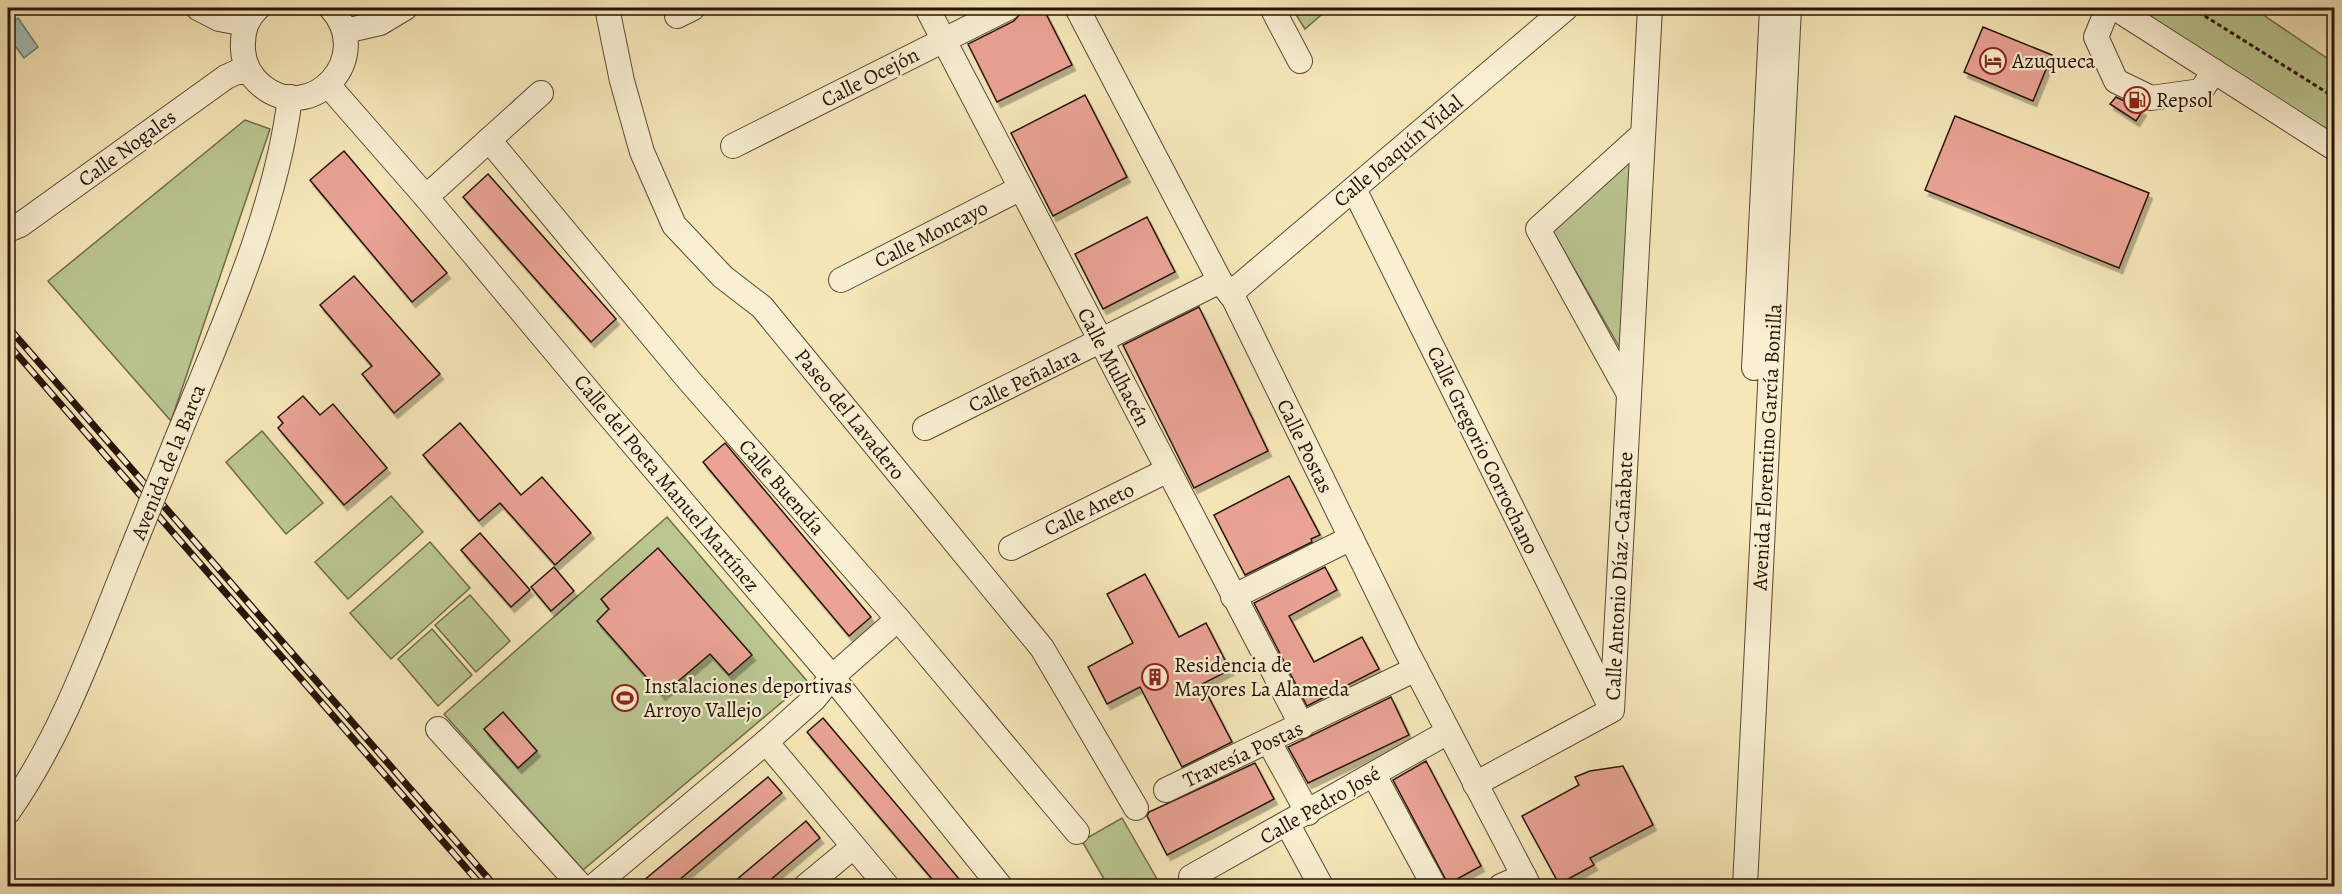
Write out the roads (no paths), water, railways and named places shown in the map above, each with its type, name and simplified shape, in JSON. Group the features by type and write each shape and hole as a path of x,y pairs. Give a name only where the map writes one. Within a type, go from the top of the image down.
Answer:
{"street":[{"path":"198,8 219,19 252,16 242,40 243,57 249,72 267,89 290,97 310,94 328,85 338,74 347,45 345,31 331,8"},
{"name":"Paseo del Lavadero","path":"607,8 622,81 642,152 674,225 723,277 762,307 1042,648 1136,808"},
{"name":"Calle Mulhacén","path":"927,8 1302,726"},
{"name":"Calle Ocejón","path":"733,146 1008,8"},
{"name":"Calle Postas","path":"1077,8 1225,288 1474,784 1527,881"},
{"path":"1272,8 1300,61"},
{"name":"Calle Joaquín Vidal","path":"1225,288 1354,189 1566,8"},
{"name":"Calle Antonio Díaz-Cañabate","path":"1474,784 1612,710 1650,8"},
{"name":"Avenida Florentino García Bonilla","path":"1728,886 1772,8"},
{"name":"Avenida Florentino García Bonilla","path":"1744,886 1789,8"},
{"path":"2108,8 2096,37 2116,81 2151,98 2201,91 2214,71"},
{"path":"2115,8 2334,148"},
{"path":"345,31 367,28 392,11"},
{"name":"Calle Nogales","path":"8,230 20,225 226,77 237,72 249,72"},
{"name":"Calle del Poeta Manuel Martínez","path":"328,85 426,197 597,402 832,676 1000,886"},
{"path":"426,197 541,93"},
{"name":"Avenida de la Barca","path":"8,812 30,778 60,722 131,552 252,249 284,131 290,97"},
{"path":"1629,394 1538,229 1643,134"},
{"name":"Calle Buendía","path":"489,140 687,378 898,620 1077,832"},
{"name":"Calle Moncayo","path":"841,280 1021,188"},
{"name":"Calle Gregorio Corrochano","path":"1354,189 1612,710"},
{"name":"Calle Peñalara","path":"925,428 1101,342 1225,288"},
{"name":"Calle Aneto","path":"1011,548 1168,470"},
{"path":"1233,597 1351,538"},
{"path":"594,886 766,742 814,699 832,676 898,620"},
{"name":"Travesía Postas","path":"1166,790 1416,669"},
{"path":"438,729 581,886"},
{"name":"Calle Pedro José","path":"1191,877 1298,819 1448,732"},
{"path":"766,742 887,886"},
{"path":"1269,742 1321,886"},
{"path":"1374,774 1434,886"},
{"path":"806,886 853,847"},
{"path":"1501,886 1527,881"}],"water":[{"path":"18,18 38,47 24,58 8,36 8,26"}],"railway":[{"path":"8,327 495,886"},
{"path":"8,344 482,886"}],"place":[{"name":"Azuqueca","path":"1993,61"},
{"name":"Repsol","path":"2137,100"},
{"name":"Residencia de Mayores La Alameda","path":"1155,677"},
{"name":"Instalaciones deportivas Arroyo Vallejo","path":"625,698"}]}
